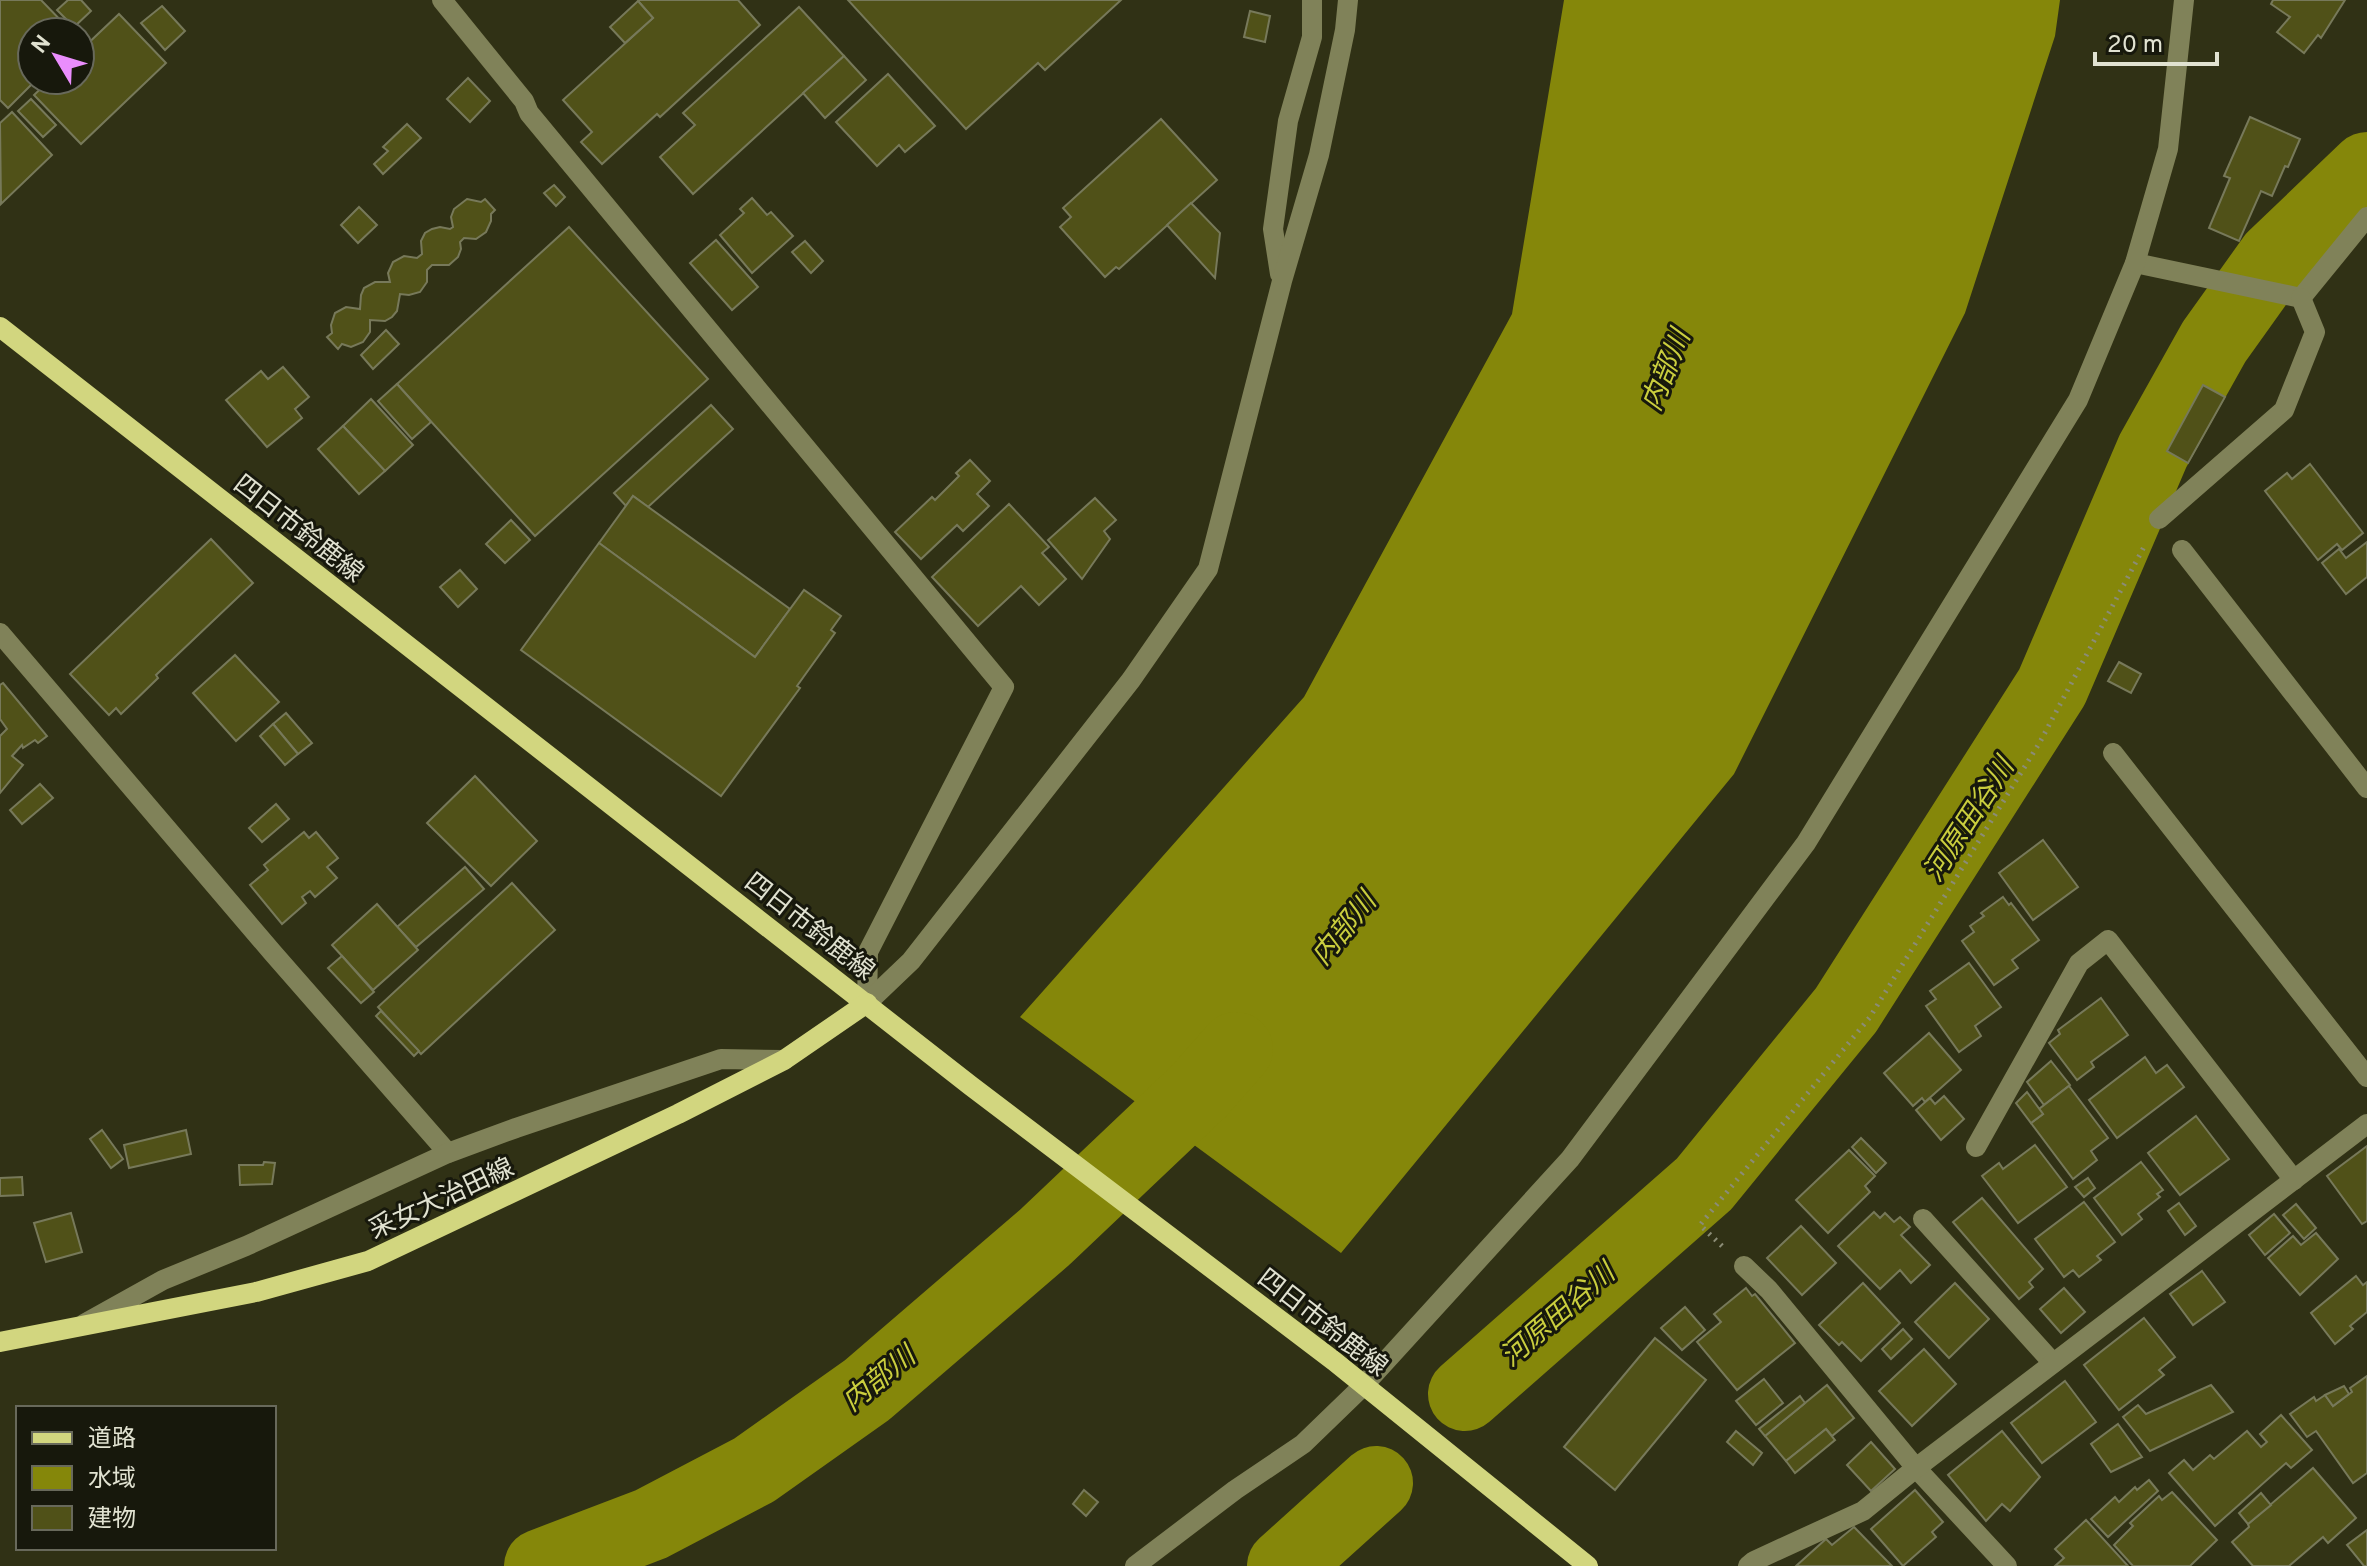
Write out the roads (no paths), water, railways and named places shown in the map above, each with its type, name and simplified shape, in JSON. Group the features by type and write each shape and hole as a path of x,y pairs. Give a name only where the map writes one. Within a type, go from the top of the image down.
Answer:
{"main road":[{"name":"四日市鈴鹿線","path":"0,327 971,1086 1334,1361 1588,1566"},
{"name":"采女大治田線","path":"0,1342 256,1292 368,1261 678,1114 784,1060 867,1003"}],"street":[{"path":"442,0 524,101 529,113 1004,687 868,952 867,1003"},
{"path":"1282,281 1273,229 1288,121 1312,37 1312,0"},
{"path":"867,1003 931,937 1131,680 1208,569 1282,281 1319,155 1345,30 1348,0"},
{"path":"1135,1566 1235,1490 1303,1444 1363,1386 1570,1159 1806,843 2078,400 2135,263 2168,149 2184,0"},
{"path":"2301,298 2367,217"},
{"path":"2135,263 2301,298"},
{"path":"2159,519 2284,410 2315,332 2301,298"},
{"path":"2182,550 2367,788"},
{"path":"0,633 448,1153"},
{"path":"2113,753 2367,1077"},
{"path":"1976,1147 2079,963 2108,940 2294,1180"},
{"path":"77,1328 163,1280 246,1246 448,1153 721,1059 784,1060"},
{"path":"1748,1566 1863,1511 2367,1124"},
{"path":"1923,1219 2053,1363"},
{"path":"1744,1266 1769,1290 1916,1468 2007,1566"}],"water":[{"path":"1564,0 2060,0 2055,36 1965,313 1734,774 1341,1253 1020,1017 1304,697 1512,314"}],"waterway":[{"name":"河原田谷川","path":"1465,1394 1704,1184 1846,1010 2052,687 2153,451 2214,342 2274,258 2367,169"},
{"name":"内部川","path":"541,1566 651,1524 754,1470 867,1390 1045,1237 1200,1090 1236,1049"},
{"name":"河原田谷川","path":"1284,1566 1376,1483"}]}
